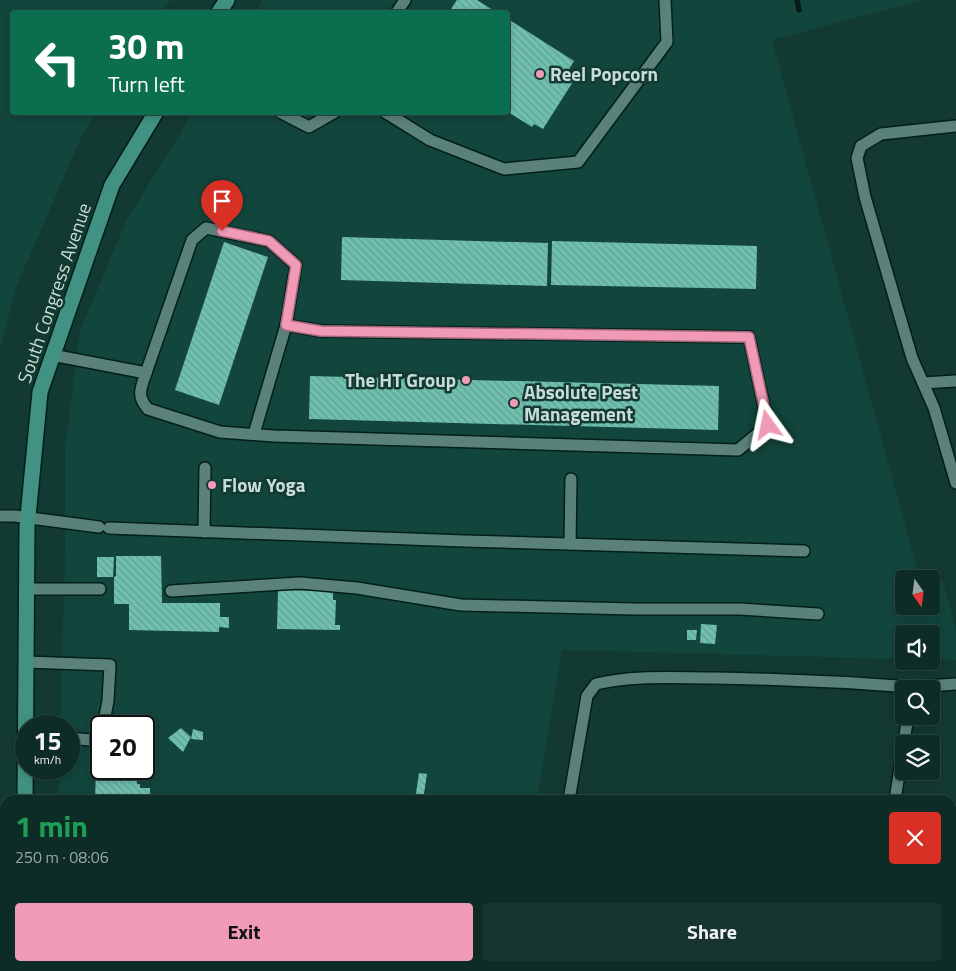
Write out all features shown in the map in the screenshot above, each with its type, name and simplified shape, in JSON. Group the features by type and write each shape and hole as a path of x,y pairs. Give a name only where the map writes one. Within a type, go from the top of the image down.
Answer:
{"main road":[{"name":"South Congress Avenue","path":"26,715 28,517 40,392 112,185 154,115"},
{"name":"South Congress Avenue","path":"25,780 25,795"}],"lane":[{"path":"390,115 430,140 504,169 578,162 667,42 664,0"},
{"path":"286,115 309,127 329,115"},
{"path":"956,126 881,134 861,146 857,158 865,197 912,358 934,408 956,484"},
{"path":"254,434 286,325 296,265 269,241 206,228 192,240 146,373 139,395 142,403 148,409 220,432 284,437 738,450 768,425 749,337 321,331 286,325"},
{"path":"52,355 146,373"},
{"path":"924,383 956,380"},
{"path":"204,532 205,468"},
{"path":"570,479 570,544"},
{"path":"0,516 28,517 104,527 204,532 804,551"},
{"path":"171,591 300,583 357,588 461,605 634,609 740,609 818,614"},
{"path":"26,589 100,589"},
{"path":"26,662 110,665 105,715"},
{"path":"570,795 587,696 596,684 611,680 652,677 804,679 895,687"},
{"path":"940,685 956,684"},
{"path":"896,795 907,725"}],"shaded area":[{"path":"0,0 170,0 163,10 10,10 10,115 96,115 81,138 16,287 0,350"},
{"path":"262,0 923,0 772,40 918,570 895,570 895,615 940,615 940,580 943,580 956,631 956,660 940,659 940,625 895,625 895,659 562,650 538,795 58,795 59,780 80,780 80,715 60,715 65,556 65,448 80,331 127,219 192,115 510,115 510,10 256,10"}],"building":[{"path":"457,0 477,0 493,10 450,10"},
{"name":"Reel Popcorn","path":"510,20 574,61 568,71 576,77 543,129 534,124 532,127 510,113"},
{"path":"342,237 548,243 547,286 341,280"},
{"path":"552,241 757,246 756,289 551,285"},
{"path":"224,242 268,257 219,405 175,390"},
{"name":"Absolute Pest Management","path":"310,376 719,386 718,430 309,419"},
{"path":"116,556 161,556 162,603 220,603 220,617 229,617 229,628 219,627 219,632 129,630 129,604 114,604"},
{"path":"97,557 114,557 113,577 97,577"},
{"path":"278,590 333,591 333,600 336,600 335,625 340,625 340,630 277,629"},
{"path":"701,624 717,625 715,644 700,643"},
{"path":"687,630 697,630 696,640 687,640"},
{"path":"181,728 191,737 183,752 168,738"},
{"path":"193,729 203,732 203,740 191,739"},
{"path":"419,773 427,774 424,795 416,795"},
{"path":"96,780 137,780 140,788 150,788 150,795 95,795"}],"waterway":[{"path":"797,0 799,10"}],"place":[{"name":"Reel Popcorn","path":"540,74"},
{"name":"The HT Group","path":"466,380"},
{"name":"Absolute Pest Management","path":"514,403"},
{"name":"Flow Yoga","path":"212,485"}],"route":[{"path":"222,231 269,241 296,265 286,325 321,331 749,337 768,425"}]}
